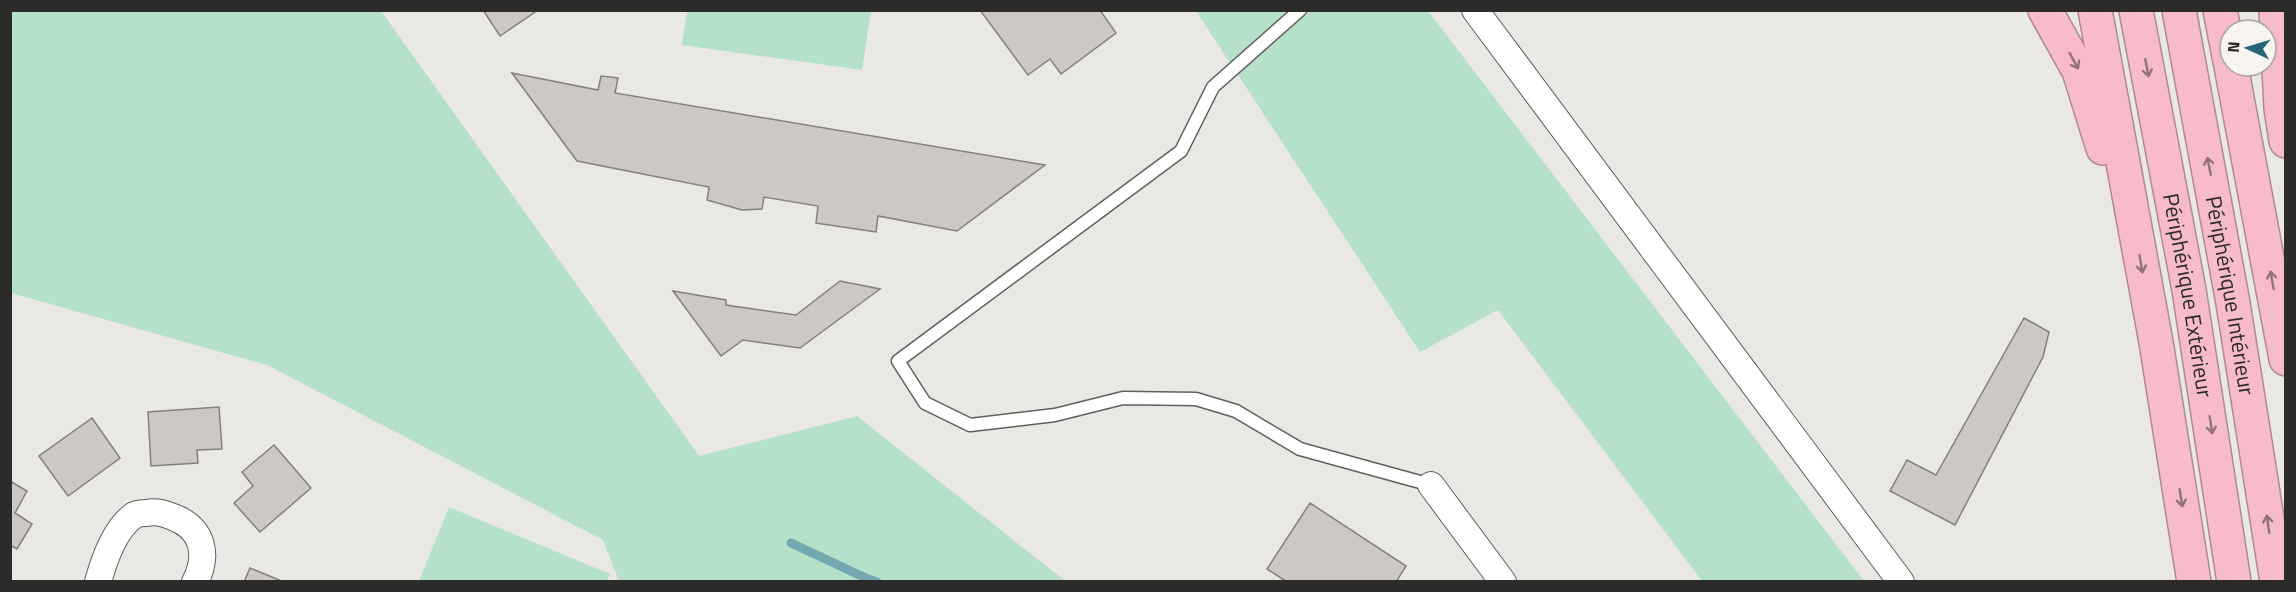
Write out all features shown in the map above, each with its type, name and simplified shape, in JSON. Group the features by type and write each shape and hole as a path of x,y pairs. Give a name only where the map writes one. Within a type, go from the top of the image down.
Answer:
{"highway":[{"path":"2045,10 2079,71 2103,150 2131,207"},
{"path":"2095,10 2160,366 2194,582"},
{"name":"Périphérique Extérieur","path":"2136,10 2189,290 2234,582"},
{"name":"Périphérique Intérieur","path":"2179,10 2235,314 2277,582"},
{"path":"2276,10 2281,108 2286,141"},
{"path":"2233,78 2286,359"}],"street":[{"path":"1475,10 1901,582"},
{"path":"1431,485 1503,582"},
{"path":"98,582 116,535 134,515 157,511 182,520 195,532 203,554 201,568 195,582"}],"lane":[{"path":"1300,10 1213,87 1181,151 898,361 926,403 970,425 1055,415 1123,398 1196,399 1236,411 1300,449 1431,485"}],"green space":[{"path":"10,11 381,11 699,456 857,416 1065,581 619,581 603,540 267,365 11,293"},
{"path":"687,11 871,11 862,70 682,45"},
{"path":"1196,11 1428,11 1864,581 1702,581 1498,310 1420,352"},
{"path":"449,507 610,574 607,581 419,581"}],"building":[{"path":"483,10 538,10 500,36"},
{"path":"980,10 1100,10 1116,33 1061,74 1050,59 1028,75"},
{"path":"512,73 598,90 601,76 618,78 615,93 1045,165 957,231 878,216 876,232 816,223 818,206 764,197 762,209 742,210 707,200 709,187 577,161"},
{"path":"840,281 880,289 800,348 743,340 721,356 673,291 726,300 726,305 796,315"},
{"path":"2024,318 2049,332 2043,357 1955,525 1890,491 1907,460 1936,475"},
{"path":"219,407 222,449 197,450 198,463 151,466 148,412"},
{"path":"92,418 120,458 68,496 39,456"},
{"path":"274,445 311,488 260,532 234,503 253,486 242,472"},
{"path":"10,481 27,491 15,513 32,524 17,549 10,545"},
{"path":"1310,503 1406,566 1396,582 1287,582 1267,569"},
{"path":"250,568 284,582 244,582"}],"waterway":[{"path":"791,543 877,582"}]}
